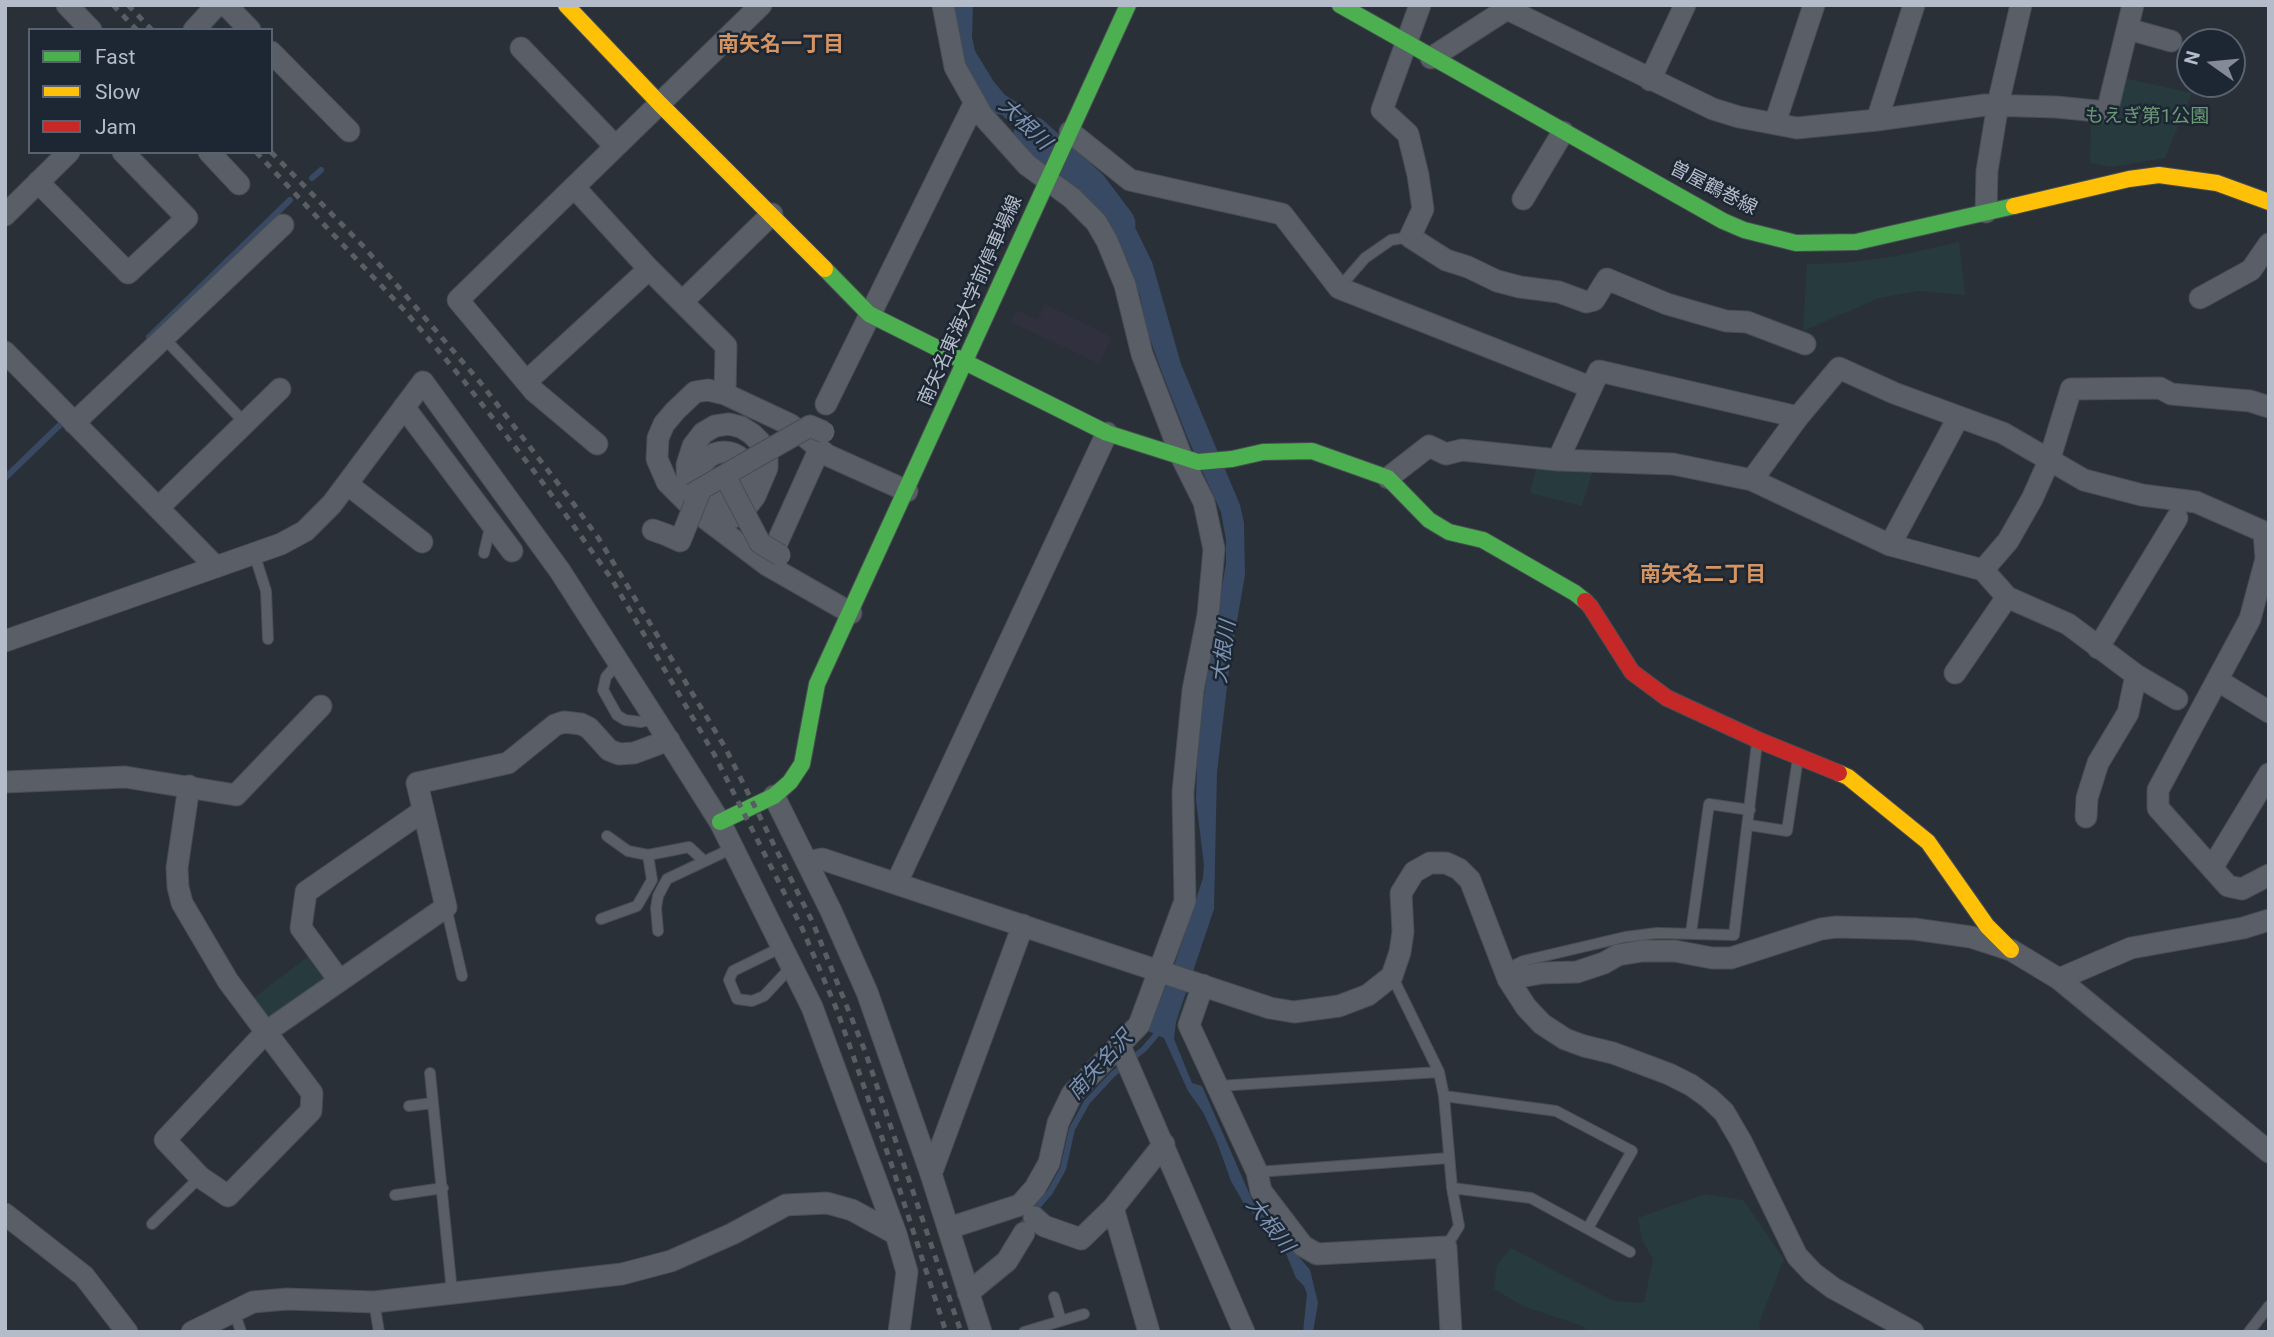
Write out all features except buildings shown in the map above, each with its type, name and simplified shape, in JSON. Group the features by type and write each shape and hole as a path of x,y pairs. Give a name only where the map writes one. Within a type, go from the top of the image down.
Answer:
{"street":[{"path":"67,5 89,28"},
{"path":"196,28 217,5"},
{"path":"226,5 248,28"},
{"path":"566,5 660,104 869,314 1107,433 1190,460 1232,460 1263,452 1312,451 1388,478 1429,520 1449,532 1483,540 1575,593 1590,606 1632,672 1667,698 1848,777 1928,842 1987,926 2011,950"},
{"path":"597,444 534,391 458,300 761,5"},
{"path":"943,5 955,67 982,115 1027,165 1049,179 1096,222 1107,241 1125,285 1142,354 1190,460 1205,502 1214,548 1208,615 1193,690 1182,792 1185,901 1161,971 1139,1025 1072,1094 1058,1123 1049,1163 1035,1188 1020,1205 948,1228"},
{"name":"南矢名東海大学前停車場線","path":"774,796 790,782 802,764 817,684 1128,5"},
{"name":"曽屋鶴巻線","path":"1340,5 1723,222 1796,243 1856,242 2129,179 2159,175 2217,183 2269,202"},
{"path":"1420,5 1382,110 1408,134 1418,174 1423,209 1410,237 1446,260 1508,284 1559,292 1586,302 1594,300 1607,279 1667,304 1727,321 1748,322 1805,344"},
{"path":"1650,80 1685,5"},
{"path":"1775,123 1814,5"},
{"path":"1877,120 1914,5"},
{"path":"1986,212 1987,171 1998,104 2021,5"},
{"path":"1432,58 1510,7 1650,80 1713,109 1797,128 1998,104 2107,112 2115,56 2128,29 2133,5"},
{"path":"2128,29 2171,41"},
{"path":"520,48 615,146"},
{"path":"273,53 349,131"},
{"path":"774,560 818,426 869,314 975,102"},
{"path":"1523,200 1563,132"},
{"path":"1069,136 1130,180 1282,214 1339,288 1590,387"},
{"path":"5,215 67,154"},
{"path":"38,182 128,273 187,218 125,154"},
{"path":"211,154 239,184"},
{"path":"575,188 649,269 726,346 725,394"},
{"path":"682,302 772,214"},
{"path":"69,417 163,338 283,225"},
{"path":"2200,298 2251,270 2269,244"},
{"path":"527,381 649,269"},
{"path":"5,352 216,567"},
{"path":"1752,480 1798,417 1839,368 1894,393 2003,433 2084,480 2142,495 2196,502 2266,533 2266,559 2249,619 2158,790 2158,808 2228,886 2242,889 2269,875"},
{"path":"1558,460 1599,371 1798,417"},
{"path":"5,641 281,544 305,531 332,504 347,484 404,407 419,378 560,571 720,822 812,1007 896,1234 907,1272 899,1332"},
{"path":"1983,570 2008,541 2032,499 2049,461 2071,389 2160,387 2171,394 2250,401 2269,407"},
{"path":"158,508 280,389"},
{"path":"851,613 667,482 657,459 658,438 664,424 695,392 708,390 725,394 791,425 818,426 907,491"},
{"path":"404,407 512,551"},
{"path":"1890,545 1958,418"},
{"path":"699,504 688,494 686,481 693,446 703,433 715,426 729,424 752,434 767,455 763,481 746,508 734,517 720,522 699,504 701,465 712,454 727,451 746,463 749,480 743,494 737,499 720,502 712,500 699,504"},
{"path":"653,530 680,541 699,504 724,476 818,426"},
{"path":"897,882 1107,433"},
{"path":"1388,478 1429,446 1446,454 1462,450 1558,460 1673,464 1752,480 1890,545 1983,570 2007,597 2068,624 2136,675 2177,699"},
{"path":"724,476 760,542 774,560"},
{"path":"347,484 422,542"},
{"path":"2098,648 2177,518"},
{"path":"1955,673 2007,597"},
{"path":"2086,817 2087,798 2098,763 2128,713 2136,675"},
{"path":"2217,680 2269,712"},
{"path":"5,782 125,777 236,795 321,706"},
{"path":"189,786 177,868 182,903 228,981 266,1032 312,1093 311,1111 228,1196 200,1177 165,1140 266,1032 446,908 417,783 508,762 555,725 564,722 589,728 609,750 619,754 634,753 669,740"},
{"path":"2212,868 2269,774"},
{"path":"720,822 774,796 867,992 931,1174 981,1332"},
{"path":"339,980 301,928 306,892 423,811"},
{"path":"807,862 822,859 897,882 1270,1008 1294,1012 1339,1006 1368,995 1392,976 1403,932 1401,893 1414,872 1430,863 1446,863 1459,869 1469,880 1506,975 1526,1007 1542,1024 1565,1039 1668,1074 1691,1085 1709,1098 1724,1112 1741,1141 1797,1256 1833,1288 1913,1332"},
{"path":"2059,979 2131,948 2243,928 2269,920"},
{"path":"931,1174 1023,925"},
{"path":"1506,975 1577,972 1618,955 1642,951 1675,951 1712,958 1731,958 1821,929 1836,927 1914,929 1971,937 2011,950 2059,979 2269,1152"},
{"path":"1198,983 1189,1024 1256,1172 1261,1191 1303,1246 1317,1254 1446,1247 1451,1332"},
{"path":"1120,1046 1244,1332"},
{"path":"968,1293 1007,1261 1029,1225 1044,1226 1081,1239 1113,1208 1164,1144"},
{"path":"195,1331 253,1302 287,1299 374,1302 582,1279 634,1270 671,1261 732,1234 786,1205 827,1202 852,1210 896,1234"},
{"path":"1113,1208 1149,1332"},
{"path":"5,1214 84,1276 127,1332"}],"lane":[{"path":"1339,288 1365,258 1391,240 1410,237"},
{"path":"163,338 245,423"},
{"path":"484,554 491,523"},
{"path":"254,553 266,591 268,639"},
{"path":"618,663 607,677 603,691 617,715 625,720 641,722 655,719"},
{"path":"1506,975 1522,961 1625,937 1657,933 1734,935 1758,740"},
{"path":"1749,825 1787,831 1798,757"},
{"path":"1691,933 1709,804 1750,810"},
{"path":"607,836 628,851 648,855 689,847 704,861"},
{"path":"658,931 658,896 667,879 733,848"},
{"path":"601,919 637,906 652,880 648,855"},
{"path":"446,908 463,976"},
{"path":"787,956 764,996 752,1000 737,999 729,980 733,971 787,956"},
{"path":"1392,976 1439,1072 1444,1096 1452,1188 1459,1226 1446,1247"},
{"path":"1218,1086 1439,1072"},
{"path":"430,1073 452,1292"},
{"path":"1444,1096 1556,1111 1632,1151 1588,1228"},
{"path":"409,1106 433,1104"},
{"path":"1256,1172 1449,1158"},
{"path":"152,1224 200,1177"},
{"path":"395,1195 443,1188"},
{"path":"1452,1188 1531,1198 1630,1252"},
{"path":"1054,1297 1061,1321"},
{"path":"374,1302 379,1332"},
{"path":"2249,1332 2269,1306"},
{"path":"234,1311 241,1332"},
{"path":"1024,1332 1084,1314"}],"shaded area":[{"path":"1045,304 1112,337 1099,364 1011,322 1017,310 1038,320"}],"green space":[{"name":"もえぎ第1公園","path":"2124,78 2176,89 2176,98 2190,98 2165,158 2113,167 2090,163 2091,117"},
{"path":"1959,242 1965,295 1919,291 1879,298 1803,331 1807,264 1844,263 1897,256"},
{"path":"1537,464 1594,467 1582,506 1530,493"},
{"path":"311,954 325,974 323,983 273,1019 263,1017 251,1000"},
{"path":"1705,1194 1743,1200 1784,1259 1759,1323 1760,1332 1585,1332 1585,1327 1523,1306 1494,1289 1497,1265 1511,1248 1613,1301 1644,1303 1653,1259 1642,1240 1638,1218"}],"water":[{"path":"951,5 973,5 972,37 975,51 1005,95 1021,105 1036,122 1103,179 1126,209 1152,262 1181,364 1240,505 1244,523 1245,575 1230,661 1217,772 1214,909 1176,1022 1174,1039 1192,1083 1202,1086 1253,1202 1310,1270 1318,1303 1313,1332 1303,1332 1307,1294 1296,1278 1285,1251 1243,1202 1231,1181 1203,1112 1188,1091 1164,1038 1148,1031 1175,963 1203,878 1204,865 1196,800 1197,764 1201,714 1226,563 1226,540 1221,512 1163,375 1147,331 1140,296 1128,262 1112,229 1087,196 1089,191 1083,174 1032,143 1002,115 992,113 975,87 962,55"}],"pier":[{"path":"1045,125 1087,159 1079,176 1051,155 1034,148"}],"waterway":[{"name":"大根川","path":"1032,135 1090,188 1117,224"},
{"path":"312,178 321,170"},
{"path":"149,337 290,200"},
{"path":"5,478 67,418"},
{"name":"南矢名沢","path":"1019,1228 1050,1192 1063,1169 1072,1129 1087,1102 1113,1074 1144,1049 1162,1028"}],"railway":[{"path":"113,5 135,28"},
{"path":"128,5 150,28"},
{"path":"258,154 405,311 464,381 540,479 611,578 714,754 802,928 837,1010 946,1332"},
{"path":"273,154 365,248 480,382 573,503 599,539 726,749 813,923 865,1051 961,1332"}],"traffic: fast":[{"path":"720,822 774,796 790,782 802,764 817,684 1128,5"},
{"path":"1340,5 1723,221 1744,230 1796,243 1856,242 2014,206"},
{"path":"825,269 869,314 1107,433 1198,462 1232,459 1263,452 1312,451 1388,478 1429,520 1449,532 1483,540 1585,601"}],"traffic: slow":[{"path":"566,5 660,104 825,269"},
{"path":"2014,206 2129,179 2159,175 2217,183 2269,202"},
{"path":"1839,773 1848,777 1928,842 1987,926 2011,950"}],"traffic: jam":[{"path":"1585,601 1632,672 1667,698 1758,740 1839,773"}],"district":[{"name":"南矢名一丁目","path":"781,46"},
{"name":"南矢名二丁目","path":"1703,576"}]}
